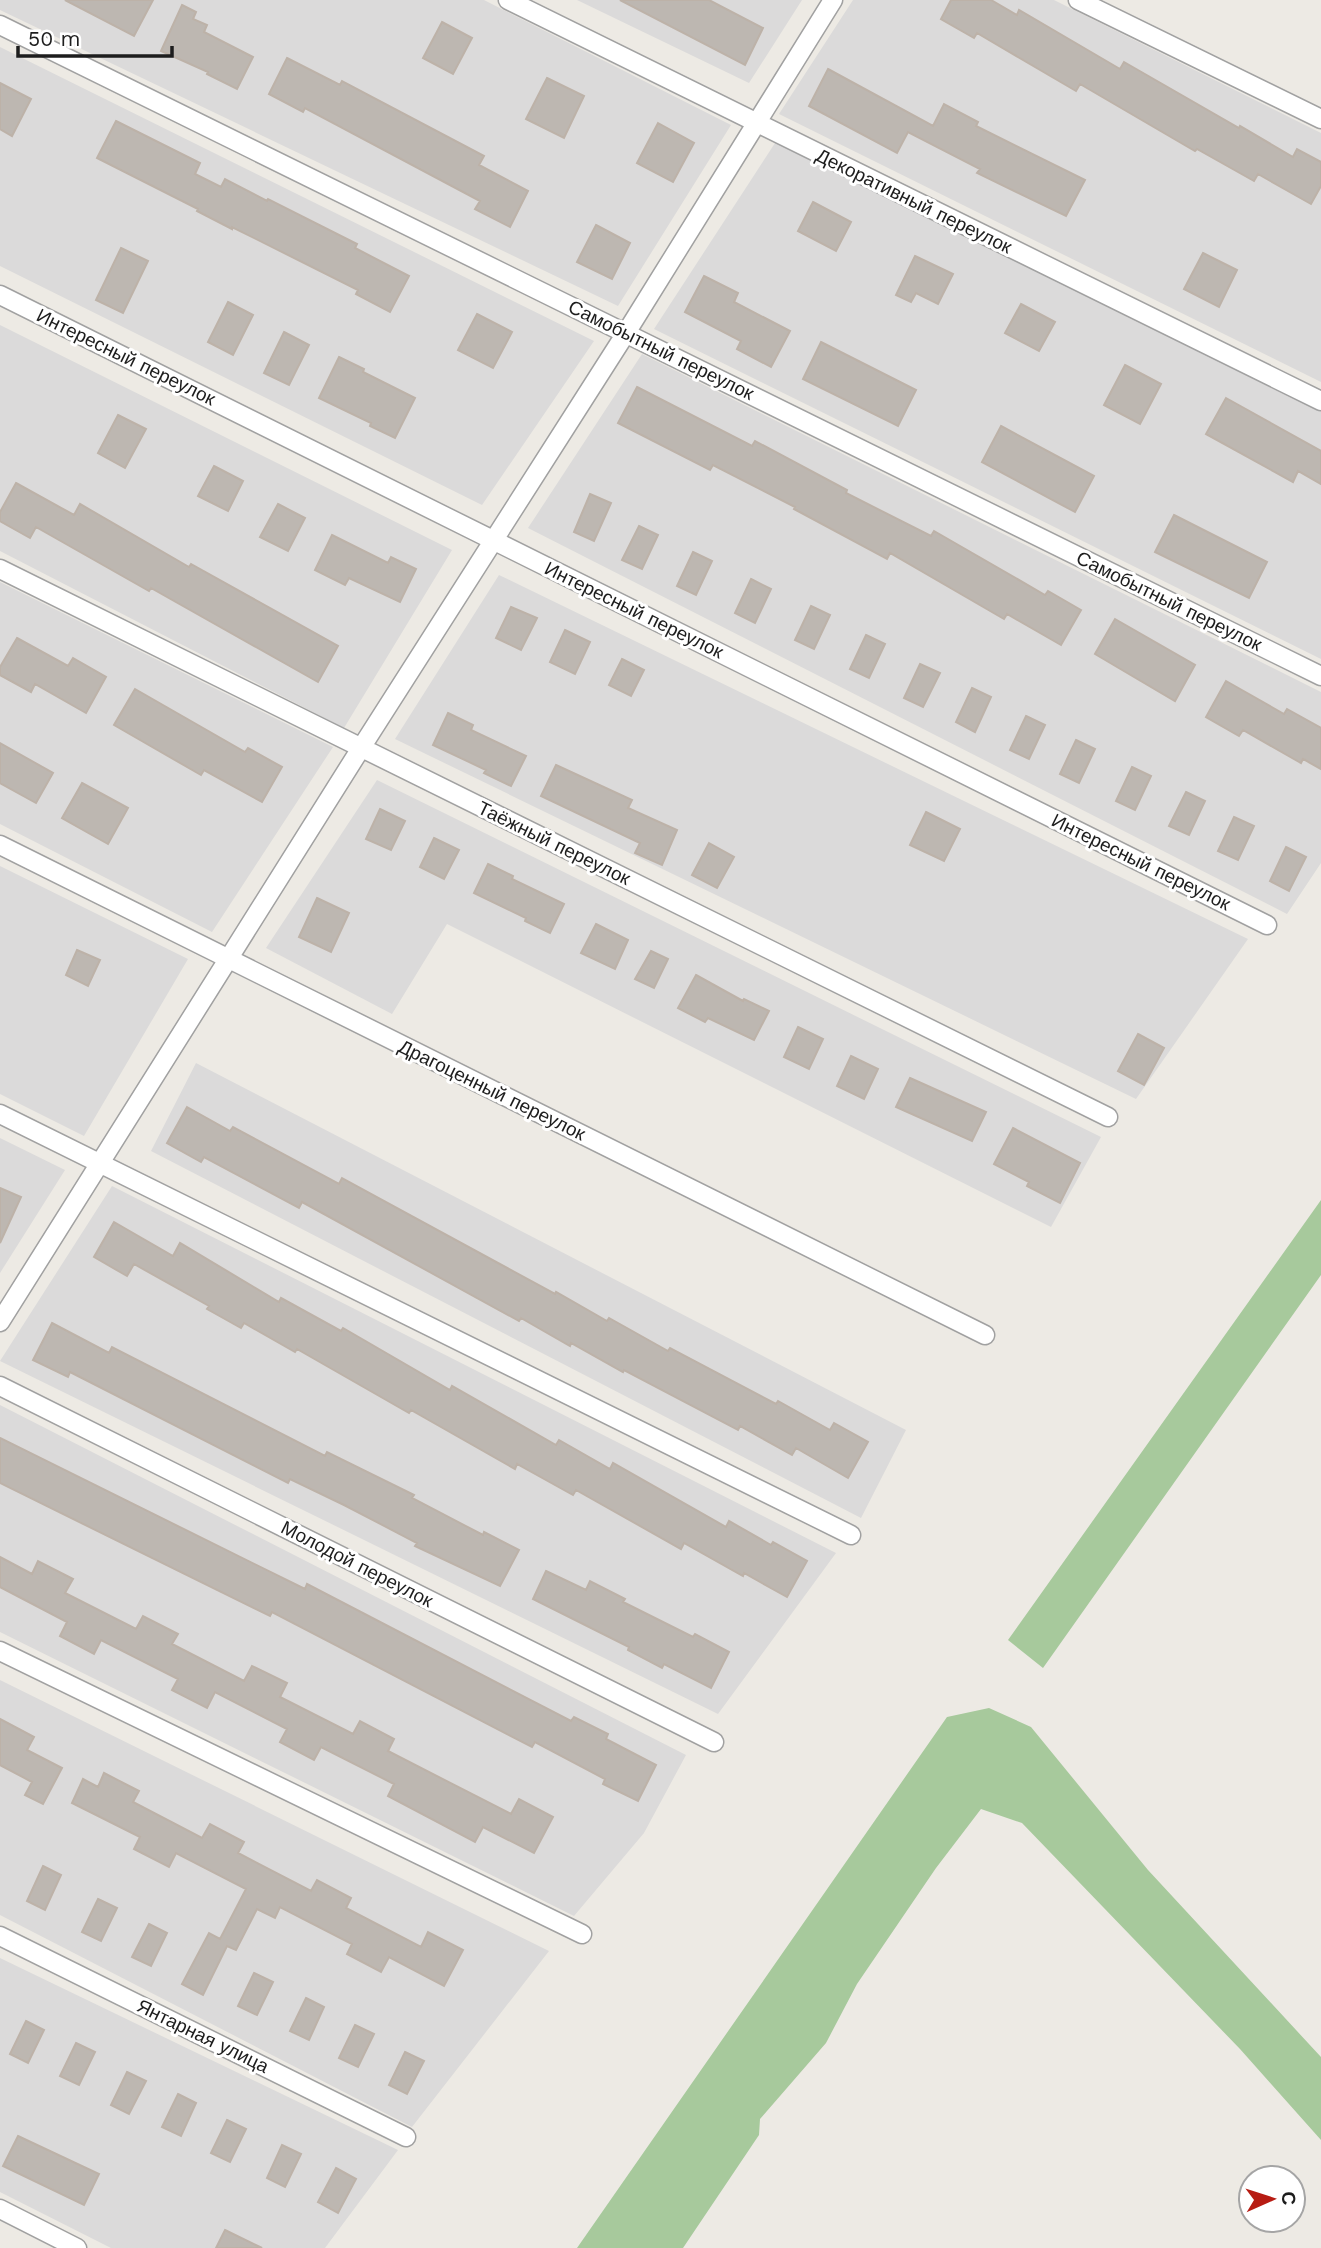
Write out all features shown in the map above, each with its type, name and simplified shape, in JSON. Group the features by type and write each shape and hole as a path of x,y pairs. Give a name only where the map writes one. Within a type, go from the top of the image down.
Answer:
{"street":[{"name":"Декоративный переулок","path":"508,0 1321,401"},
{"path":"0,1322 361,748 495,541 833,0"},
{"path":"1078,0 1321,119"},
{"name":"Самобытный переулок","path":"0,25 1321,676"},
{"name":"Интересный переулок","path":"0,295 1268,925"},
{"name":"Таёжный переулок","path":"0,569 1108,1117"},
{"name":"Драгоценный переулок","path":"0,845 985,1335"},
{"path":"0,1114 851,1535"},
{"name":"Молодой переулок","path":"0,1386 713,1742"},
{"path":"0,1651 582,1934"},
{"name":"Янтарная улица","path":"0,1936 406,2137"},
{"path":"0,2209 77,2248"}],"shaded area":[{"path":"0,0 484,0 731,125 618,306 0,10"},
{"path":"577,0 802,0 749,83"},
{"path":"853,0 1054,0 1321,133 1321,382 779,114"},
{"path":"0,47 594,341 482,505 0,266"},
{"path":"777,140 1321,411 1321,659 654,329"},
{"path":"0,325 452,550 344,728 0,551"},
{"path":"642,354 1321,692 1321,863 1287,914 528,528"},
{"path":"499,575 1248,939 1136,1099 395,739"},
{"path":"0,582 333,747 212,932 0,824"},
{"path":"377,780 1101,1137 1051,1227 447,924 392,1014 266,948"},
{"path":"0,866 188,959 84,1136 0,1094"},
{"path":"196,1063 906,1430 861,1518 151,1151"},
{"path":"0,1138 65,1170 0,1273"},
{"path":"112,1186 836,1553 718,1714 0,1361"},
{"path":"0,1405 686,1755 644,1833 574,1916 0,1632"},
{"path":"0,1680 549,1951 412,2127 0,1915"},
{"path":"0,1958 398,2150 325,2248 111,2248 0,2192"}],"green space":[{"path":"1321,1200 1321,1275 1043,1668 1008,1640"},
{"path":"989,1708 1031,1727 1148,1870 1321,2057 1321,2140 1240,2049 1022,1823 981,1809 936,1868 857,1984 826,2043 760,2119 759,2135 683,2248 577,2248 947,1717"}],"building":[{"path":"65,0 153,0 134,36"},
{"path":"620,0 709,0 763,28 745,65"},
{"path":"951,0 991,0 1017,15 1019,10 1120,69 1124,62 1293,157 1297,149 1321,162 1321,186 1311,204 1258,174 1254,181 1197,149 1195,151 1080,84 1076,91 977,33 974,38 941,19"},
{"path":"182,5 196,12 193,19 207,25 204,32 253,57 237,89 207,74 208,72 161,51"},
{"path":"442,22 472,38 453,74 423,58"},
{"path":"287,58 340,85 342,81 484,156 479,165 528,191 510,227 475,209 480,201 305,108 303,112 269,94"},
{"path":"828,69 933,126 944,104 978,122 976,126 1085,180 1066,216 977,173 980,169 908,132 897,153 809,106"},
{"path":"547,78 584,96 564,138 526,119"},
{"path":"0,83 31,99 12,136 0,129"},
{"path":"116,121 200,163 195,174 221,187 225,179 267,201 268,199 357,244 355,248 409,276 390,312 356,294 358,290 232,229 97,158"},
{"path":"658,123 694,143 673,182 637,163"},
{"path":"813,202 851,222 836,251 798,231"},
{"path":"596,225 630,243 612,279 577,262"},
{"path":"121,248 148,261 123,313 96,300"},
{"path":"1203,253 1237,270 1219,307 1184,289"},
{"path":"915,256 953,274 938,304 916,293 911,302 896,295"},
{"path":"704,276 738,293 734,302 790,331 771,367 737,349 741,341 685,312"},
{"path":"228,302 253,315 233,355 208,342"},
{"path":"1021,304 1055,322 1039,351 1005,333"},
{"path":"477,314 512,332 493,368 458,350"},
{"path":"284,332 309,345 289,385 264,373"},
{"path":"821,342 916,390 898,426 803,379"},
{"path":"339,357 415,398 395,438 319,398"},
{"path":"1125,365 1161,384 1140,424 1104,405"},
{"path":"637,387 752,446 755,441 847,490 846,493 931,536 934,531 1045,595 1048,591 1081,610 1061,645 1007,614 1004,619 890,553 887,559 713,465 710,470 618,423"},
{"path":"1226,398 1321,451 1321,484 1298,471 1293,482 1206,434"},
{"path":"118,415 146,429 125,468 98,453"},
{"path":"1001,426 1094,476 1075,512 982,462"},
{"path":"214,466 243,481 228,511 198,496"},
{"path":"16,483 74,515 80,504 189,567 191,564 338,646 318,682 36,527 30,538 0,521 0,512"},
{"path":"590,494 611,503 594,541 574,532"},
{"path":"278,504 305,518 288,551 260,537"},
{"path":"1174,515 1267,562 1249,598 1155,552"},
{"path":"639,526 658,535 642,569 622,560"},
{"path":"332,535 388,563 391,557 416,569 400,602 349,578 345,585 315,570"},
{"path":"693,552 712,561 696,595 677,586"},
{"path":"751,579 771,589 755,623 735,613"},
{"path":"811,606 830,615 814,649 795,640"},
{"path":"511,607 537,618 521,650 496,638"},
{"path":"1115,619 1195,665 1175,701 1095,654"},
{"path":"565,630 590,642 575,674 550,662"},
{"path":"866,635 885,644 869,678 850,669"},
{"path":"17,638 68,666 73,658 106,677 86,713 35,684 31,692 0,675 0,667"},
{"path":"622,659 644,670 631,696 609,685"},
{"path":"920,664 940,673 923,707 904,698"},
{"path":"1226,681 1284,714 1287,709 1321,728 1321,769 1303,759 1301,763 1243,730 1239,736 1206,717"},
{"path":"972,688 991,697 975,732 956,722"},
{"path":"135,689 245,752 248,748 282,767 262,802 204,770 201,775 114,725"},
{"path":"448,713 473,725 471,730 526,756 511,786 484,773 486,770 433,745"},
{"path":"1026,716 1045,725 1029,759 1010,750"},
{"path":"1076,740 1095,749 1079,783 1060,774"},
{"path":"0,743 53,773 36,803 0,783"},
{"path":"556,765 632,800 628,808 677,830 662,865 635,853 640,843 541,796"},
{"path":"1132,767 1151,776 1135,810 1116,801"},
{"path":"82,783 128,808 108,844 62,818"},
{"path":"1186,792 1205,801 1189,835 1169,826"},
{"path":"380,809 405,821 391,850 366,839"},
{"path":"926,812 960,829 944,861 910,845"},
{"path":"1234,817 1254,826 1238,860 1218,851"},
{"path":"434,838 459,850 444,879 420,867"},
{"path":"709,843 734,857 717,888 692,875"},
{"path":"1286,847 1306,857 1289,891 1270,881"},
{"path":"488,864 564,904 550,933 474,893"},
{"path":"317,898 349,913 331,952 299,937"},
{"path":"596,924 628,940 615,969 581,953"},
{"path":"77,950 100,960 88,986 66,975"},
{"path":"651,951 668,959 654,988 635,979"},
{"path":"696,975 743,1001 744,999 769,1011 754,1040 708,1018 705,1022 678,1008"},
{"path":"798,1027 823,1039 809,1069 784,1057"},
{"path":"1138,1034 1164,1048 1144,1085 1118,1071"},
{"path":"851,1056 878,1069 864,1099 837,1086"},
{"path":"910,1078 986,1112 972,1141 896,1107"},
{"path":"187,1107 230,1131 233,1127 339,1184 342,1178 607,1321 609,1318 668,1351 670,1348 830,1430 834,1423 868,1442 848,1478 796,1448 792,1455 740,1426 738,1430 571,1343 570,1346 521,1318 519,1321 302,1202 299,1208 204,1157 201,1162 167,1143"},
{"path":"1013,1128 1080,1163 1060,1203 1027,1186 1029,1182 994,1164"},
{"path":"0,1188 21,1197 0,1243"},
{"path":"114,1222 173,1256 180,1243 279,1302 281,1298 341,1331 343,1328 450,1390 452,1386 556,1445 559,1440 610,1469 613,1463 726,1527 729,1521 771,1545 773,1542 807,1561 787,1597 684,1543 681,1549 576,1490 573,1495 517,1464 515,1469 297,1349 295,1352 244,1323 241,1328 207,1309 209,1306 134,1264 127,1276 94,1257"},
{"path":"52,1323 109,1353 112,1347 325,1456 327,1452 414,1495 412,1498 483,1535 484,1532 519,1550 500,1586 415,1546 417,1543 344,1505 290,1479 288,1483 70,1372 68,1377 33,1360"},
{"path":"0,1438 305,1589 307,1584 571,1721 574,1717 608,1734 606,1739 656,1765 638,1801 603,1784 605,1779 535,1742 532,1747 272,1612 270,1616 0,1483"},
{"path":"0,1557 32,1574 38,1561 73,1579 65,1593 136,1629 143,1616 178,1634 172,1644 244,1681 252,1666 287,1683 280,1697 353,1734 360,1721 394,1739 388,1751 511,1814 519,1799 553,1817 534,1853 483,1827 475,1842 388,1796 394,1784 321,1747 314,1760 280,1742 287,1729 215,1692 207,1708 172,1690 178,1679 101,1640 94,1654 60,1636 67,1622 0,1587"},
{"path":"546,1571 586,1590 590,1581 625,1599 623,1602 729,1652 711,1688 664,1664 662,1668 628,1650 629,1647 533,1599"},
{"path":"0,1719 34,1737 27,1750 62,1768 43,1804 25,1795 32,1782 0,1765"},
{"path":"104,1773 139,1791 133,1802 202,1838 210,1824 244,1842 238,1853 311,1891 317,1880 351,1898 346,1908 421,1947 428,1932 463,1950 444,1986 389,1957 381,1972 347,1954 352,1944 280,1907 275,1918 257,1909 236,1950 227,1946 203,1995 182,1984 209,1933 220,1939 246,1889 176,1853 169,1867 134,1849 140,1837 72,1803 83,1779 98,1787"},
{"path":"43,1866 61,1875 45,1910 27,1901"},
{"path":"98,1899 117,1908 101,1941 82,1932"},
{"path":"149,1924 167,1933 151,1966 132,1957"},
{"path":"254,1973 273,1982 257,2015 238,2006"},
{"path":"306,1998 324,2007 309,2040 290,2031"},
{"path":"26,2021 44,2030 28,2063 10,2054"},
{"path":"355,2025 374,2034 358,2067 339,2058"},
{"path":"76,2043 95,2052 79,2085 60,2076"},
{"path":"405,2052 424,2061 407,2094 389,2085"},
{"path":"127,2072 146,2081 129,2114 111,2105"},
{"path":"178,2094 196,2103 181,2136 162,2127"},
{"path":"227,2120 246,2129 230,2162 211,2153"},
{"path":"18,2136 99,2174 84,2205 3,2166"},
{"path":"282,2145 301,2154 285,2187 267,2178"},
{"path":"336,2168 356,2179 338,2213 318,2202"},
{"path":"225,2230 262,2248 216,2248"}]}
